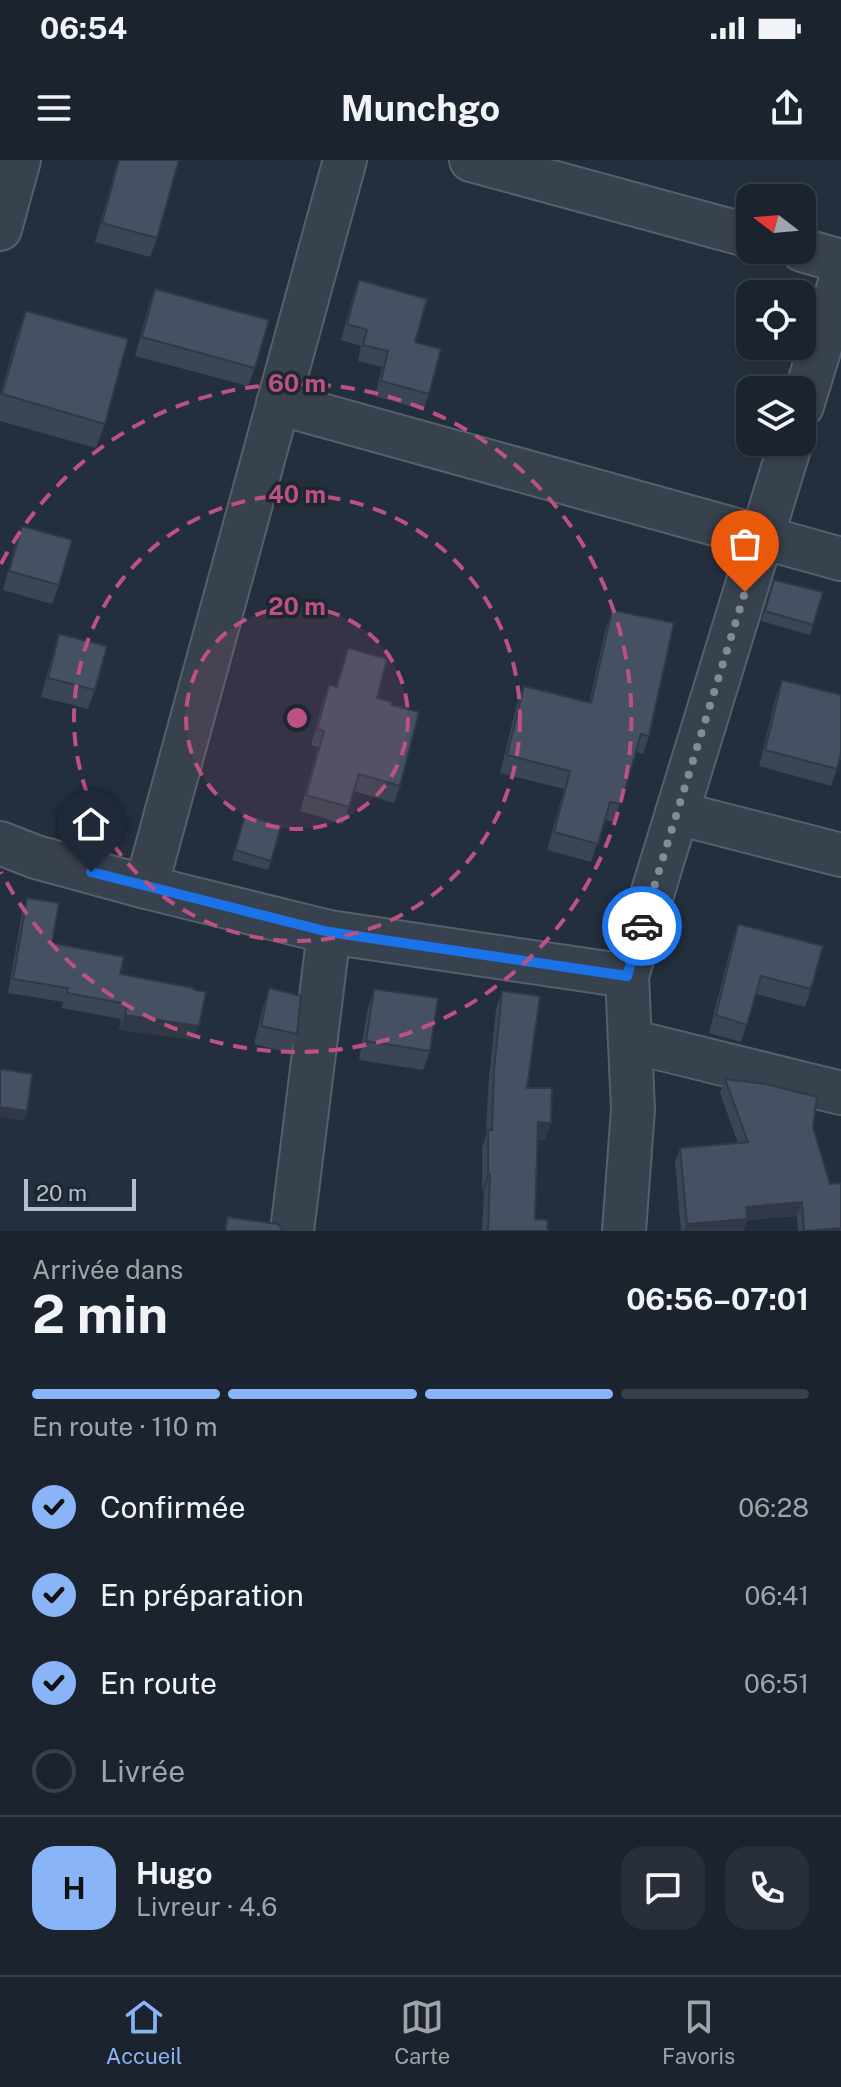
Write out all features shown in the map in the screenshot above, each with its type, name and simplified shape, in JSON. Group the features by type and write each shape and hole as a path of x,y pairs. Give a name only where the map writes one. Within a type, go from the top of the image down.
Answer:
{"street":[{"path":"0,229 19,160"},
{"path":"146,887 345,160"},
{"path":"471,160 736,232"},
{"path":"816,254 841,261"},
{"path":"811,376 841,279"},
{"path":"278,403 841,559"},
{"path":"624,1231 633,1109 627,976 787,456"},
{"path":"677,813 841,855"},
{"path":"0,843 36,857 146,887 329,932 627,976"},
{"path":"292,1231 329,932"},
{"path":"630,1041 841,1093"}],"building":[{"path":"119,160 179,160 157,238 102,223"},
{"path":"359,280 427,299 415,342 441,349 429,394 381,381 388,351 363,345 367,330 347,324"},
{"path":"155,289 269,320 255,368 142,337"},
{"path":"26,311 128,339 105,424 2,394"},
{"path":"22,526 72,540 59,585 9,571"},
{"path":"774,580 823,592 813,625 765,611"},
{"path":"612,610 674,623 649,736 641,734 621,804 610,802 598,844 554,832 570,771 507,755 524,686 591,703"},
{"path":"59,634 107,646 95,690 48,678"},
{"path":"348,648 387,659 377,698 419,712 400,786 359,774 349,807 306,795 324,731 317,729 329,685 337,687"},
{"path":"782,680 841,695 841,754 837,769 765,750"},
{"path":"245,816 281,826 271,861 235,850"},
{"path":"27,898 59,903 52,943 124,957 120,974 206,992 199,1026 125,1015 127,1004 67,993 68,988 13,979"},
{"path":"738,924 823,946 811,989 761,976 747,1025 716,1015"},
{"path":"269,988 301,996 297,1034 261,1026"},
{"path":"374,989 438,998 430,1051 366,1041"},
{"path":"502,991 540,996 527,1088 552,1088 551,1123 538,1122 535,1219 548,1220 547,1231 488,1231 488,1130 492,1130"},
{"path":"0,1069 32,1074 27,1111 0,1107"},
{"path":"725,1079 766,1084 817,1097 813,1127 830,1184 841,1183 841,1228 804,1231 802,1202 746,1207 747,1219 687,1224 680,1148 748,1142"},
{"path":"227,1217 278,1224 283,1231 226,1231"}],"way so far":[{"path":"642,926 745,592"}],"route":[{"path":"91,872 329,932 627,976 642,926"}]}
